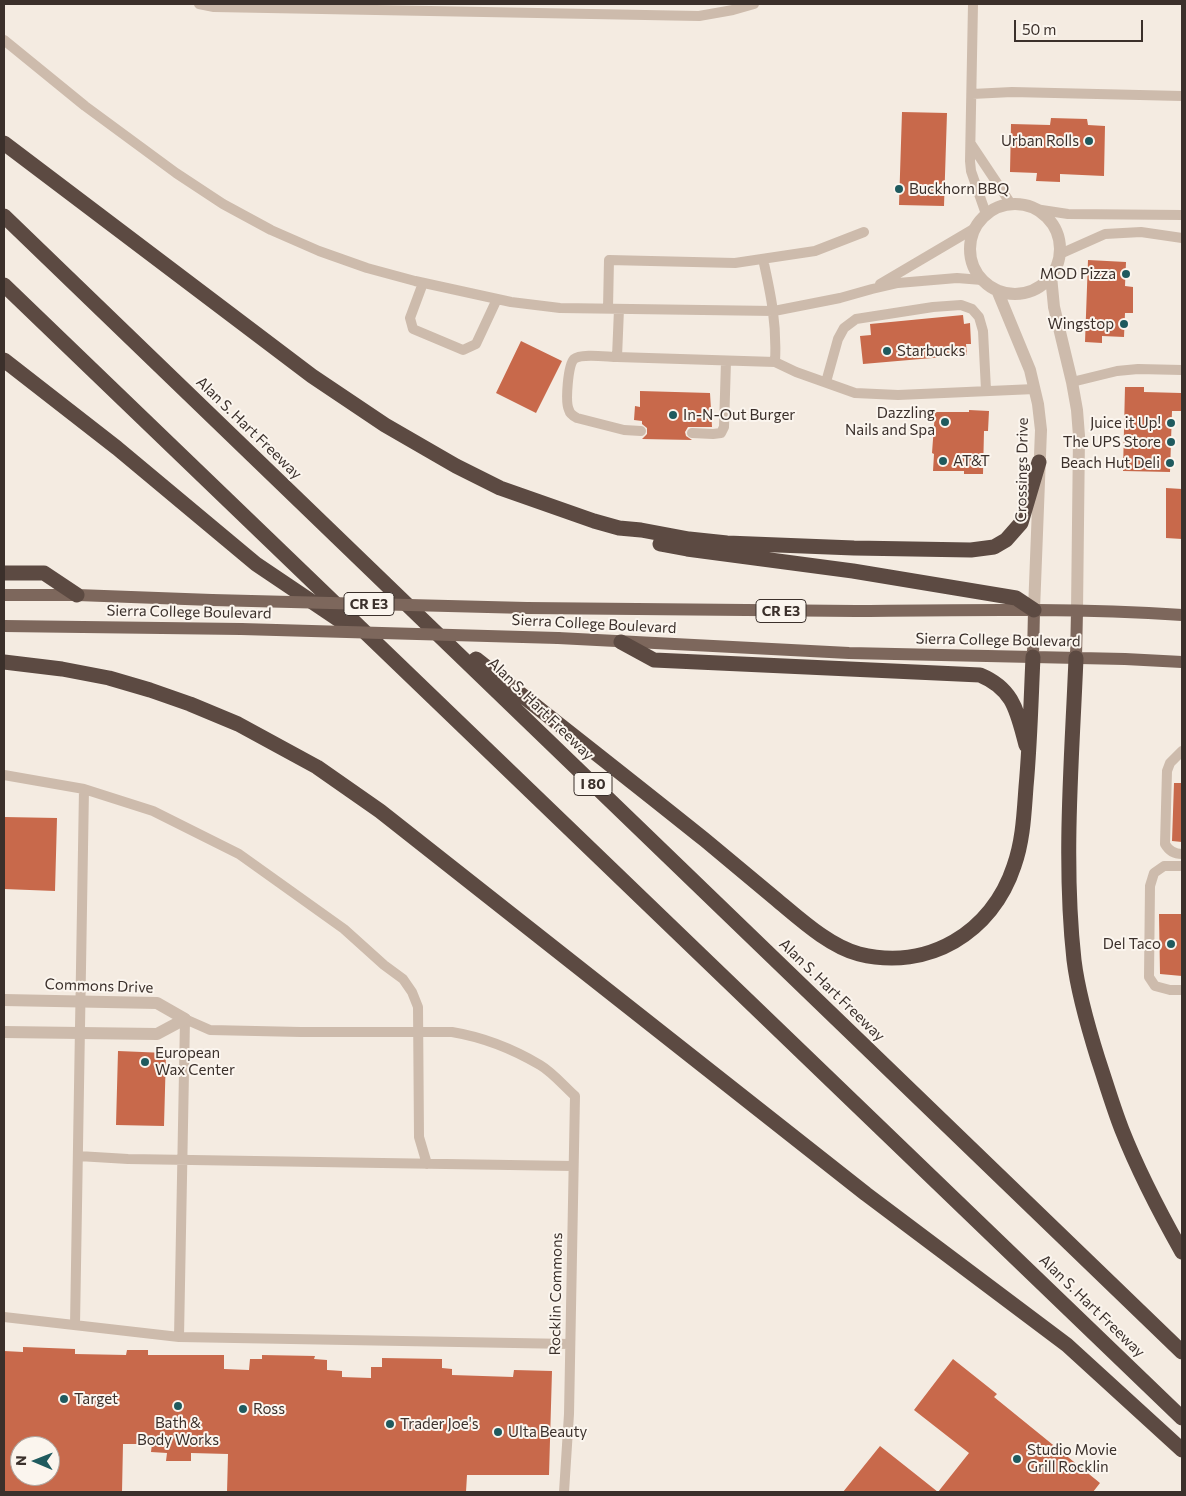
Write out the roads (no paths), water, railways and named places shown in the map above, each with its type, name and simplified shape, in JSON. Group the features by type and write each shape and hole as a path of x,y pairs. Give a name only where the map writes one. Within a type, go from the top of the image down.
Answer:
{"highway":[{"path":"4,143 312,376 385,425 456,466 500,488 619,528 639,539 687,549 853,571 1016,598 1034,610"},
{"name":"Alan S. Hart Freeway","path":"4,216 1182,1352"},
{"name":"Alan S. Hart Freeway","path":"4,285 1182,1418"},
{"path":"4,360 117,448 256,564 386,652"},
{"path":"619,528 727,543 883,549 971,550 994,547 1006,540 1021,523 1040,462"},
{"path":"4,573 44,573 77,595"},
{"path":"408,605 704,840 812,929 834,943 858,954 888,957 916,957 940,949 966,934 986,917 1003,893 1014,867 1021,843 1029,756 1033,657"},
{"path":"621,642 654,660 980,675 999,684 1010,699 1029,756"},
{"path":"1076,658 1069,866 1070,916 1074,962 1093,1042 1122,1130 1140,1173 1182,1252"},
{"path":"4,662 62,669 109,678 150,690 238,724 317,767 380,811 866,1194 1067,1345 1182,1450"}],"main road":[{"name":"Sierra College Boulevard","path":"4,595 77,595 527,608 759,611 1034,610 1182,615"},
{"name":"Crossings Drive","path":"1033,657 1034,610"},
{"path":"1076,658 1077,611"},
{"name":"Sierra College Boulevard","path":"4,626 241,628 558,638 849,653 1182,662"}],"street":[{"path":"1020,204 1035,208 1047,216 1055,227 1059,240 1060,254 1057,266 1051,276 1040,286 1026,293 1011,294 997,290 982,280 974,268 970,255 975,228 986,214 998,207 1020,204"},
{"path":"1051,276 1054,308 1072,382 1080,436 1077,611"},
{"name":"Crossings Drive","path":"997,290 1030,370 1038,404 1041,430 1034,610"},
{"name":"Commons Drive","path":"4,1000 157,1003 185,1019"},
{"path":"4,1032 157,1034 185,1019"}],"lane":[{"path":"199,4 214,7 699,16 754,4"},
{"path":"973,4 970,161 971,171 986,214"},
{"path":"4,40 85,106 176,173 223,204 271,230 319,251 367,268 423,283 497,299 560,308 774,311 840,298 898,283 957,278 982,280"},
{"path":"972,94 1012,92 1068,95 1182,96"},
{"path":"971,144 1011,204"},
{"path":"1035,208 1068,214 1182,215"},
{"path":"872,289 975,228"},
{"path":"608,308 609,260 735,262 815,251 864,232"},
{"path":"1060,254 1106,234 1141,232 1182,238"},
{"path":"763,258 774,311 775,362"},
{"path":"423,283 410,318 413,329 463,350 476,344 497,299"},
{"path":"826,382 838,339 844,328 856,319 933,306 961,305 972,309 979,317 983,331 986,390"},
{"path":"617,357 619,309"},
{"path":"642,431 624,430 572,415 568,408 569,368 574,360 580,356 775,362 796,372 855,393 898,395 1035,389"},
{"path":"692,433 721,433 724,427 726,361"},
{"path":"1072,382 1117,371 1138,369 1182,370"},
{"path":"1182,751 1170,762 1167,771 1165,844 1169,850 1182,854"},
{"path":"4,775 84,789 153,811 239,854 344,929 384,965 403,979 412,992 418,1007 419,1137 427,1164"},
{"path":"74,1325 84,789"},
{"path":"1182,866 1164,866 1154,873 1150,886 1150,977 1155,986 1170,990 1182,990"},
{"path":"179,1337 185,1019 210,1030 418,1032"},
{"name":"Rocklin Commons","path":"418,1032 452,1032 472,1035 505,1048 541,1065 575,1096 569,1414 564,1492"},
{"path":"78,1156 574,1166"},
{"path":"4,1317 179,1337 570,1344"}],"place":[{"name":"Urban Rolls","path":"1089,141"},
{"name":"Buckhorn BBQ","path":"899,189"},
{"name":"MOD Pizza","path":"1126,274"},
{"name":"Wingstop","path":"1124,324"},
{"name":"Starbucks","path":"887,351"},
{"name":"In-N-Out Burger","path":"673,415"},
{"name":"Dazzling Nails and Spa","path":"945,422"},
{"name":"Juice it Up!","path":"1171,423"},
{"name":"The UPS Store","path":"1171,442"},
{"name":"AT&T","path":"943,461"},
{"name":"Beach Hut Deli","path":"1170,463"},
{"name":"Del Taco","path":"1171,944"},
{"name":"European Wax Center","path":"145,1062"},
{"name":"Target","path":"64,1399"},
{"name":"Bath & Body Works","path":"178,1406"},
{"name":"Ross","path":"243,1409"},
{"name":"Trader Joe's","path":"390,1424"},
{"name":"Ulta Beauty","path":"498,1432"},
{"name":"Studio Movie Grill Rocklin","path":"1017,1459"}]}
